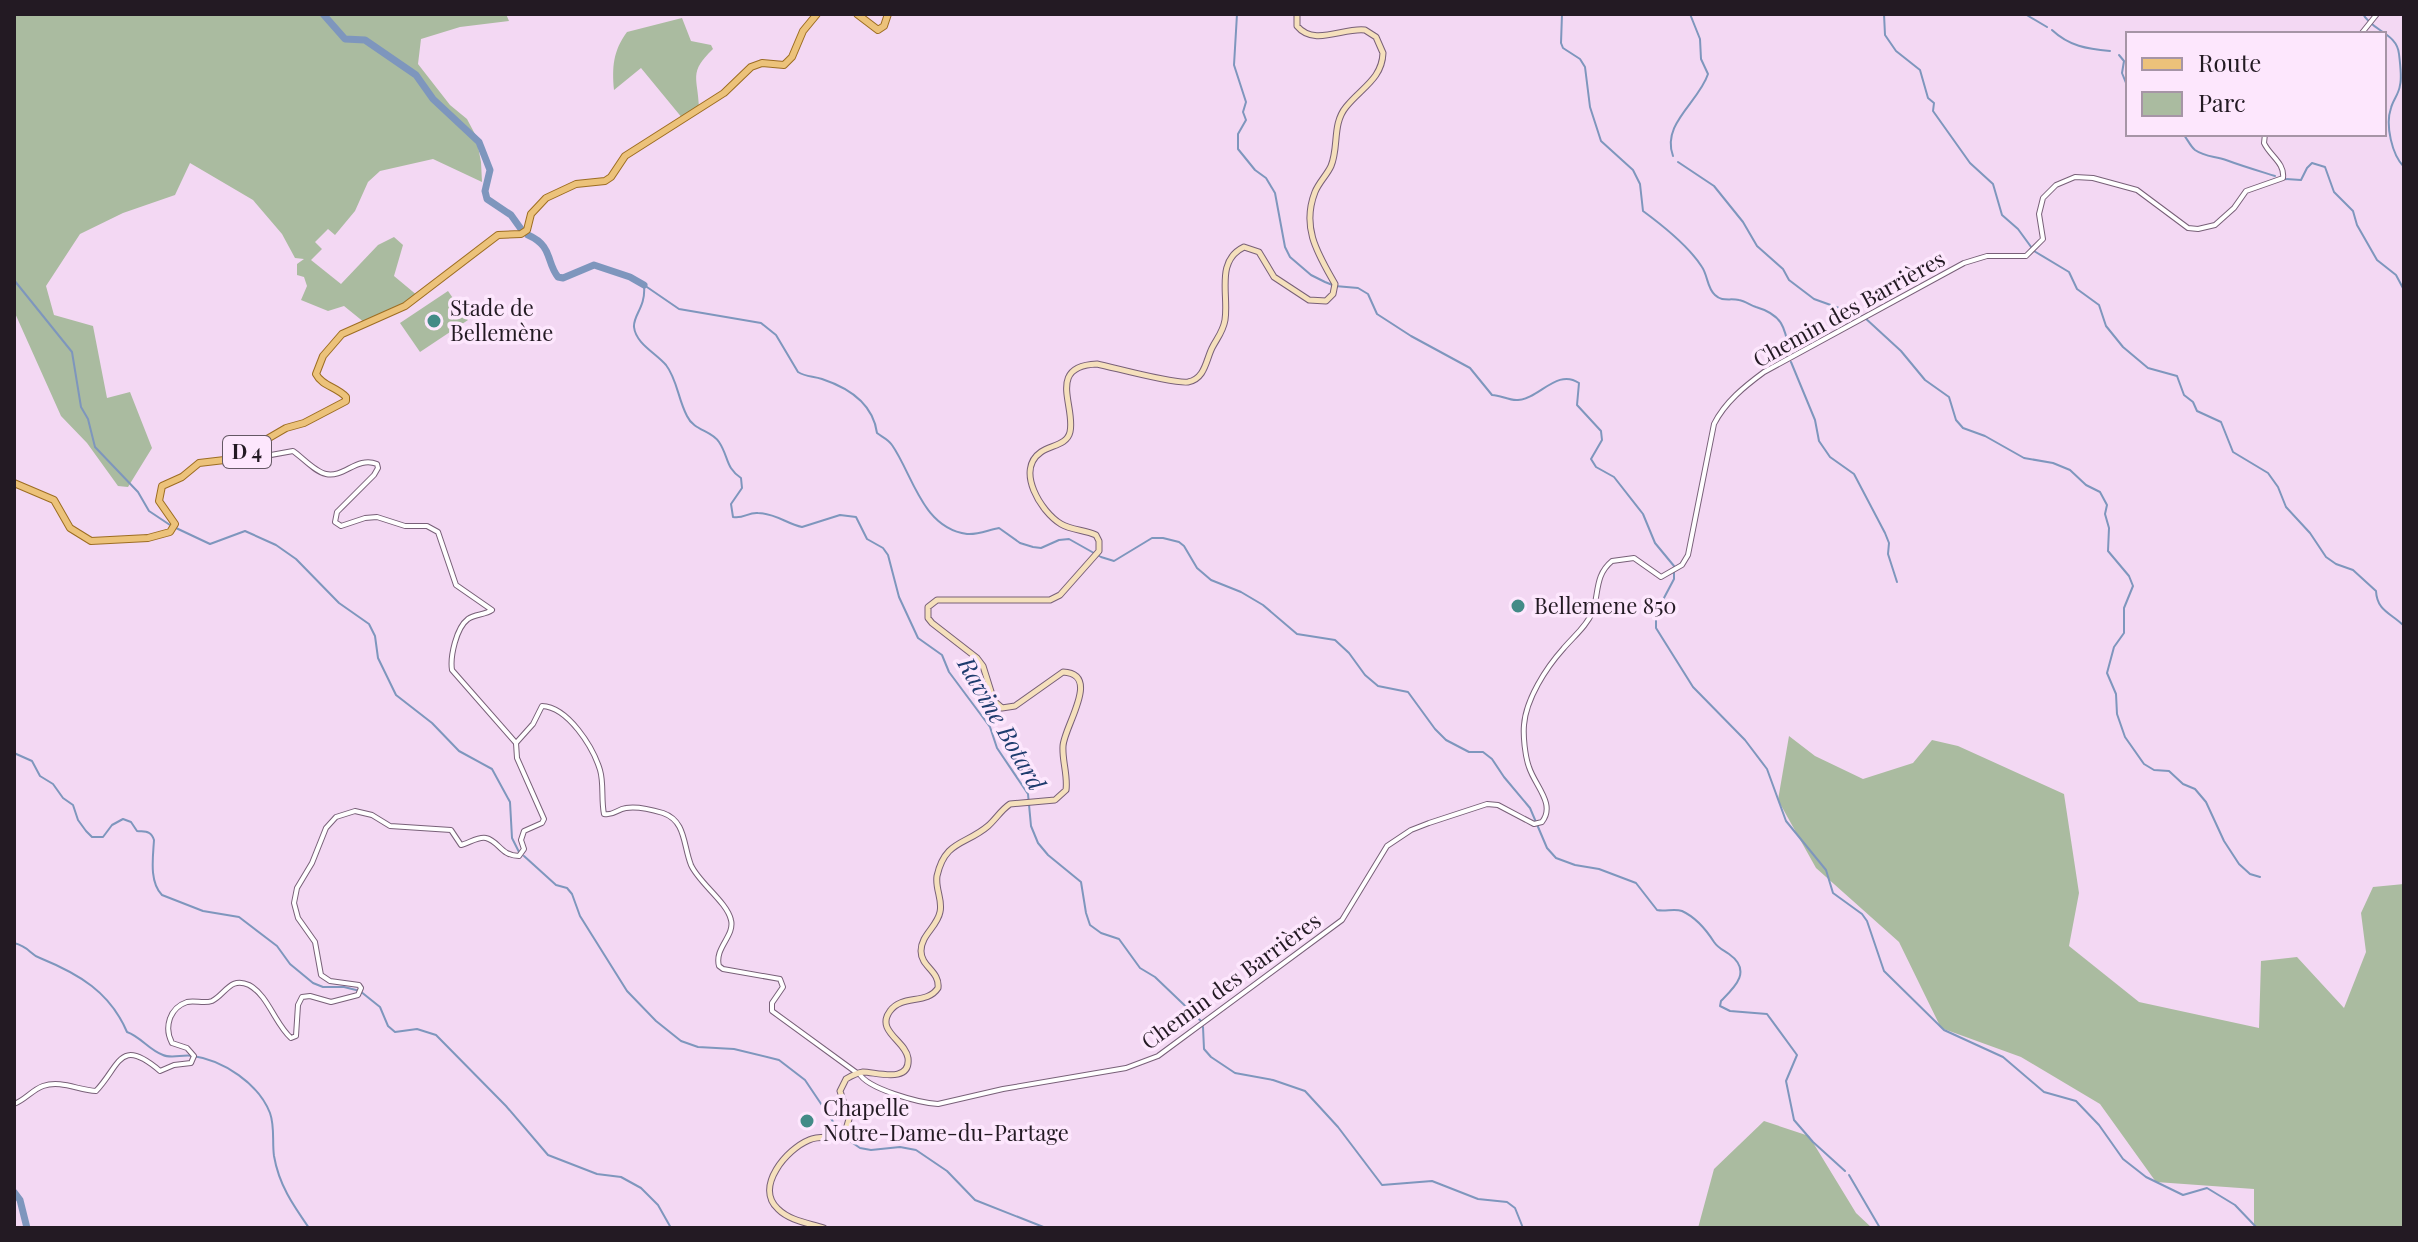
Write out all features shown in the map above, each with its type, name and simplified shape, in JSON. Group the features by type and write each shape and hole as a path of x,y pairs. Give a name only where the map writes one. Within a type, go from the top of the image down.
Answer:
{"main road":[{"name":"D 4","path":"14,483 54,500 70,528 89,541 166,534 175,527 175,522 159,501 162,486 182,477 199,463 233,459 286,428 304,423 346,401 342,392 318,379 316,374 323,356 338,336 405,306 498,235 521,234 527,230 529,217 537,205 557,192 576,184 599,184 611,177 625,156 724,93 751,67 762,63 784,65 792,57 803,31 817,14"},
{"path":"857,14 878,30 884,26 888,14"},
{"path":"824,1228 793,1218 775,1207 770,1195 771,1184 779,1164 806,1141 836,1138 845,1133 849,1119 840,1088 846,1079 858,1073 895,1075 905,1069 907,1056 887,1028 886,1021 891,1009 898,1003 930,996 938,988 938,977 923,959 921,951 923,940 940,913 941,900 936,881 942,861 951,847 989,826 1010,804 1055,800 1066,790 1063,744 1081,693 1077,677 1073,673 1063,672 1015,706 1002,708 994,701 983,666 977,658 932,623 926,611 937,600 1050,600 1060,595 1099,551 1096,535 1060,523 1052,516 1036,494 1029,477 1031,462 1038,454 1065,441 1070,432 1065,393 1073,373 1097,364 1179,381 1194,379 1203,371 1212,347 1222,332 1226,314 1225,271 1231,257 1244,247 1259,252 1274,277 1309,300 1321,302 1330,297 1335,284 1312,241 1309,226 1311,206 1317,188 1332,164 1340,117 1347,105 1376,76 1383,59 1383,47 1376,37 1365,30 1305,34 1297,26 1297,14"}],"street":[{"path":"2363,32 2377,14"},
{"name":"Chemin des Barrières","path":"858,1073 872,1085 914,1101 938,1104 1144,1063 1181,1040 1342,920 1387,846 1411,830 1487,804 1498,805 1534,824 1542,822 1548,812 1547,803 1528,766 1524,725 1539,685 1554,659 1588,619 1599,577 1612,561 1634,558 1664,576 1682,565 1691,545 1714,424 1729,403 1749,384 1764,372 1964,263 1987,256 2026,256 2043,239 2039,214 2043,198 2056,185 2075,177 2093,178 2137,190 2188,228 2215,225 2234,208 2246,191 2283,178 2279,163 2264,143 2265,136"},
{"path":"14,1104 39,1088 50,1085 62,1084 96,1091 118,1059 125,1056 149,1062 160,1071 191,1063 194,1056 191,1051 176,1046 169,1038 167,1025 170,1018 184,1003 213,1001 235,983 253,988 291,1038 296,1036 298,1005 302,997 331,1002 358,995 359,985 330,981 321,975 315,942 295,910 297,888 312,863 326,828 342,814 364,813 390,826 451,830 461,845 480,838 490,839 504,852 519,856 524,849 521,840 524,831 542,823 544,819 517,758 516,743 451,666 464,623 492,610 456,585 438,532 427,526 405,526 377,517 341,526 335,522 337,512 377,471 377,464 362,461 329,474 293,451 240,461 233,459"},
{"path":"516,743 533,724 542,706 548,706 569,720 595,758 601,771 604,814 608,816 623,808 632,808 663,813 673,818 682,831 693,868 731,921 731,929 719,952 719,966 780,979 783,987 772,1003 772,1011 858,1073"}],"green space":[{"path":"14,14 506,14 509,21 460,27 421,39 418,64 450,105 467,119 476,136 482,182 433,159 380,171 368,182 355,211 335,235 328,229 315,242 322,249 311,260 341,284 378,245 394,237 403,245 394,276 418,296 365,323 344,306 328,311 301,300 307,286 304,277 297,275 297,264 304,259 295,258 282,234 253,200 190,163 175,195 123,213 80,234 46,286 54,315 93,326 107,398 130,392 152,448 128,487 118,486 87,443 61,416 14,311"},
{"path":"682,18 691,41 711,45 713,49 697,70 699,108 683,119 641,68 614,90 613,74 616,53 627,32"},
{"name":"Stade de Bellemène","path":"448,291 468,320 420,352 400,323"},
{"path":"1789,736 1815,756 1863,779 1913,763 1932,740 1958,746 2064,794 2079,893 2069,946 2139,1002 2259,1028 2261,961 2297,957 2344,1008 2366,952 2361,913 2373,887 2404,884 2404,1228 2254,1228 2254,1189 2156,1182 2100,1104 2021,1057 1941,1028 1899,942 1816,868 1778,800"},
{"path":"1764,1121 1809,1136 1856,1213 1872,1228 1698,1228 1714,1169"}],"waterway":[{"path":"323,14 345,39 365,40 416,75 433,99 479,142 490,170 485,191 487,199 511,215 521,229"},
{"path":"1237,14 1234,65 1246,102 1243,112 1246,120 1238,134 1238,149 1266,178 1275,193 1285,247 1290,257 1311,275 1325,282 1358,288 1368,294 1377,314 1470,368 1492,395 1518,400 1563,379 1579,383 1577,405 1601,431 1602,440 1591,459 1596,467 1614,477 1643,514 1655,543 1674,566 1674,579 1656,613 1656,628 1693,687 1745,740 1767,769 1786,821 1826,870 1833,893 1867,921 1884,971 1944,1030 2003,1057 2044,1092 2076,1101 2099,1125 2123,1159 2146,1177 2183,1195 2207,1188 2235,1205 2257,1228"},
{"path":"1562,14 1561,43 1585,67 1590,107 1601,141 1633,170 1640,184 1643,211 1690,252 1702,267 1710,289 1718,297 1743,301 1777,318 1790,353"},
{"path":"1673,156 1671,144 1676,123 1708,74 1690,14"},
{"path":"1884,14 1885,35 1896,51 1920,70 1928,98 1934,103 1933,111 1970,163 1993,184 2002,215 2018,229 2034,251 2069,272 2077,289 2099,305 2106,326 2123,347 2148,368 2177,376 2184,395 2193,402 2197,411 2221,422 2233,452 2268,473 2286,507 2310,533 2326,557 2353,570 2376,591 2382,607 2404,626"},
{"path":"2025,14 2047,27"},
{"path":"2363,14 2382,32"},
{"path":"2052,30 2079,46 2110,51"},
{"path":"2386,35 2397,47 2401,82 2389,115 2389,131 2393,148 2404,167"},
{"path":"2119,55 2124,61 2122,73 2126,83"},
{"path":"2184,136 2199,152 2275,176"},
{"path":"1678,162 1714,186 1743,222 1757,246 1783,269 1789,280 1814,299 1864,317 1901,351 1925,380 1949,397 1956,420 1963,428 1985,436 2024,458 2053,463 2070,470 2086,485 2100,492 2107,505 2108,551 2129,576 2133,586 2124,608 2124,633 2114,647 2107,673 2116,694 2117,714 2125,737 2144,764 2154,770 2169,771 2183,784 2195,789 2206,802 2224,841 2239,864 2250,874 2260,877"},
{"path":"2284,179 2301,180 2312,163 2325,167 2334,192 2353,211 2357,225 2377,260 2396,275 2404,290"},
{"path":"528,235 542,244 558,277 563,278 594,265 644,285"},
{"path":"14,280 72,352 81,407 88,419 95,447 138,492 149,511 170,525"},
{"path":"644,285 679,309 761,323 776,335 798,372 832,383 858,398 871,413 877,433 892,445 929,511 952,530 971,534 999,528 1020,543 1041,548 1069,539 1114,561 1152,538 1179,542 1197,568 1211,580 1263,605 1297,634 1335,640 1378,686 1408,692 1446,740 1469,752 1483,752 1492,759 1530,808 1547,848 1556,858 1636,883 1657,910 1679,910 1687,914 1717,946 1736,960 1740,967 1739,979 1720,1006 1730,1011 1767,1014 1797,1055 1786,1081 1794,1120 1845,1171"},
{"name":"Ravine Botard","path":"644,286 643,300 634,323 636,333 670,371 690,421 716,438 732,470 741,478 742,488 731,504 733,517 764,513 802,527 840,515 856,517 867,539 883,548 888,555 899,597 918,638 942,655 949,672 990,727 997,748 1028,794 1031,826 1038,843 1081,882 1090,925 1101,933 1119,939 1140,968 1155,977 1201,1021"},
{"path":"1791,362 1815,420 1819,441 1830,457 1854,474 1885,533 1897,582"},
{"path":"176,528 210,544 245,531 276,545 296,559 339,603 369,624 375,636 378,658 396,695 432,723 459,751 492,769 510,802 512,838 519,852"},
{"path":"14,753 32,761 40,776 53,784 63,798 73,805 78,820 92,837 103,837 112,825 123,819 131,822 137,831 151,835 154,840 153,876 162,895 203,911 239,917 277,946 290,964 313,983 360,991 380,1007 388,1026 395,1032 417,1029 436,1035 506,1106 548,1155 597,1174 621,1177 641,1188 658,1205 671,1228"},
{"path":"524,856 556,885 567,888 572,894 580,916 627,991 656,1021 681,1041 698,1047 734,1049 779,1060 805,1080 840,1132"},
{"path":"14,943 92,986 112,1006 127,1032 158,1053 170,1057 204,1058 228,1068 249,1083 270,1113 279,1176 309,1228"},
{"name":"Ravine Botard","path":"1203,1027 1204,1049 1235,1073 1273,1080 1305,1091 1338,1127 1382,1185 1432,1181 1478,1199 1507,1202 1515,1208 1523,1228"},
{"path":"844,1137 860,1148 871,1150 900,1147 916,1150 947,1171 975,1200 1046,1228"},
{"path":"1849,1175 1880,1228"},
{"path":"14,1192 20,1200 27,1228"}],"place":[{"name":"Stade de Bellemène","path":"434,321"},
{"name":"Bellemene 850","path":"1518,606"},
{"name":"Chapelle Notre-Dame-du-Partage","path":"807,1121"}]}
